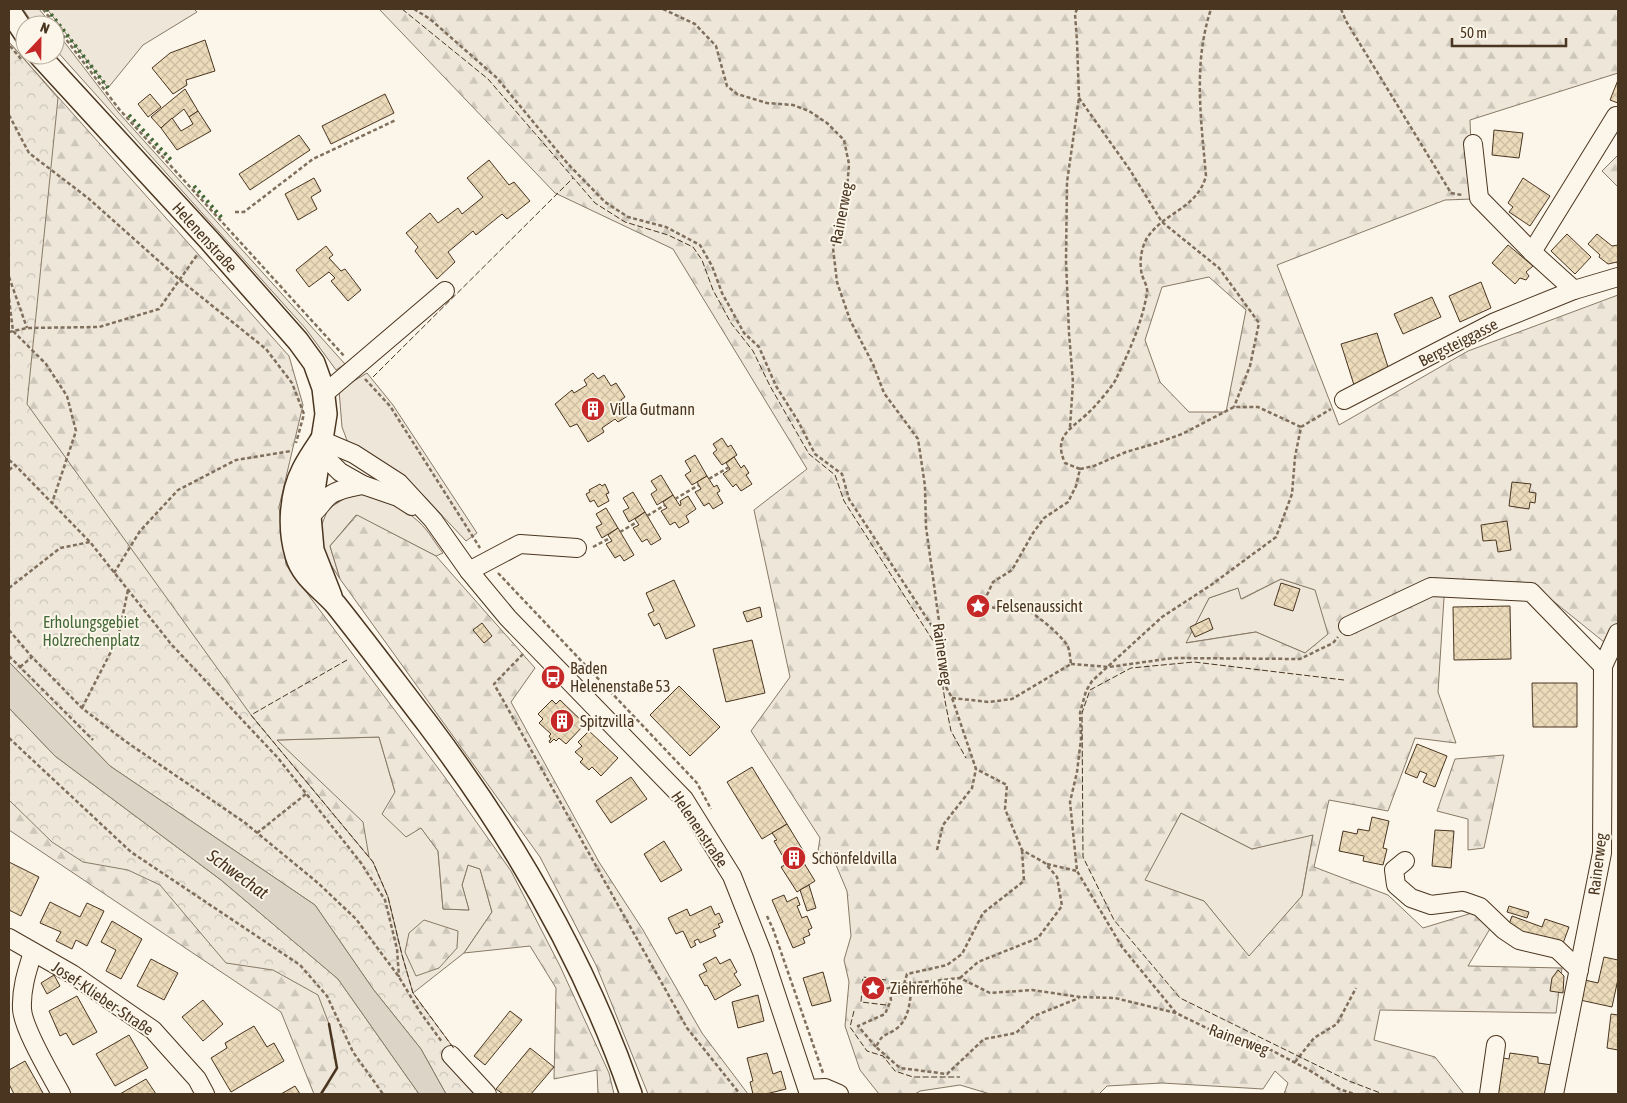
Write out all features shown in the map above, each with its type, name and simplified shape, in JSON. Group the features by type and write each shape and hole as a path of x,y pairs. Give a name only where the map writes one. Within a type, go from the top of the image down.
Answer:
{"main road":[{"name":"Helenenstraße","path":"38,65 209,240 298,341 314,363 323,388 326,414 310,516 313,550 334,604"},
{"path":"321,440 302,470 293,499 291,525 296,556 307,577 334,604 432,729 530,876 571,950 591,993 631,1094"}],"street":[{"path":"1532,252 1616,116"},
{"path":"1473,144 1479,198 1532,252 1574,290"},
{"name":"Bergsteiggasse","path":"1344,400 1495,322 1574,290 1618,277"},
{"path":"324,394 445,291"},
{"name":"Helenenstraße","path":"321,440 330,462 340,472 363,484 398,497 433,520"},
{"name":"Helenenstraße","path":"321,440 354,454 398,483 433,520 469,571 508,618 684,799 732,876 762,952 809,1092"},
{"path":"310,516 318,510 329,496 346,488 363,484"},
{"path":"469,571 520,544 577,548"},
{"path":"1348,626 1431,587 1531,592 1603,666"},
{"name":"Rainerweg","path":"1554,1094 1602,853 1603,666 1618,633"},
{"path":"1405,862 1394,870 1396,885 1411,898 1432,905 1463,901 1480,907 1504,930 1519,940 1557,949 1579,970"},
{"name":"Josef-Klieber-Straße","path":"9,938 72,974 153,1030 196,1079 205,1094"},
{"path":"33,952 24,979 22,1011 31,1037 61,1094"},
{"path":"1489,1094 1496,1045"},
{"path":"451,1055 488,1094"},
{"path":"809,1092 825,1088 839,1094"}],"path":[{"path":"43,9 119,109 390,406 488,561 697,783 716,817"},
{"path":"414,9 430,18 498,78 568,164 605,202 628,217 666,227 700,244 712,266 722,293 744,333 759,347 762,358 776,386 815,454 826,460 842,474 849,499 942,643"},
{"name":"Rainerweg","path":"663,9 696,24 716,46 727,86 737,94 766,103 793,105 809,111 827,123 844,140 849,164 847,189 833,248 836,282 850,320 873,364 884,393 918,439 925,486 926,527 946,687 952,698 989,702 1012,699 1071,664"},
{"path":"1070,427 1073,382 1066,261 1067,182 1079,98 1075,14 1077,9"},
{"path":"1211,9 1206,25 1198,80 1206,176 1203,188 1189,202 1162,222 1147,238 1141,256 1142,273 1147,290 1142,316 1115,382 1088,414 1070,427 1062,440 1061,453 1065,463 1080,468 1094,466 1126,452 1182,434 1234,407 1258,407 1301,427"},
{"path":"1341,9 1346,21 1451,193 1479,198"},
{"path":"1079,98 1130,170 1162,222 1218,268 1260,323 1250,366 1234,407"},
{"path":"9,115 29,153 88,198 179,279 266,349 292,382 304,414 294,451 236,460 178,490 140,532 114,573"},
{"path":"235,212 244,212 313,159 396,120"},
{"path":"9,332 28,328 99,327 159,309 209,240"},
{"path":"9,277 28,328"},
{"path":"9,299 13,331 46,364 67,396 76,431 52,503"},
{"path":"1301,427 1325,414 1344,400"},
{"path":"1176,1013 1122,947 1077,871 1070,802 1077,772 1081,739 1080,713 1086,691 1092,681 1162,617 1211,585 1276,537 1292,494 1295,457 1301,427"},
{"path":"9,460 90,542 171,644 278,758 362,863 385,900 397,949 399,977"},
{"path":"9,470 15,464"},
{"path":"709,479 729,467"},
{"path":"1080,468 1076,486 1068,502 1044,518 1033,533 1012,570 993,582 986,597 990,607 996,609 1018,606 1035,615 1068,646 1071,664 1109,667 1173,658 1300,659 1333,642 1348,626"},
{"path":"675,499 699,485"},
{"path":"647,516 665,505"},
{"path":"620,532 637,522"},
{"path":"9,588 60,548 90,542"},
{"path":"82,708 118,638 128,590"},
{"path":"9,630 32,657 82,708 125,741 244,822 318,883 356,919 399,977 420,1012 451,1055"},
{"path":"533,644 494,684 686,1028 740,1094"},
{"path":"9,656 94,740"},
{"path":"20,668 32,657"},
{"path":"937,850 943,825 972,788 976,769 952,698"},
{"path":"9,738 130,852 300,965 327,996 353,1052 383,1094"},
{"path":"904,984 907,974 946,965 962,954 983,913 1024,881 1022,850 1005,809 1007,785 976,769"},
{"path":"257,833 306,794"},
{"path":"960,978 978,962 1038,938 1062,906 1057,877 1045,864 1022,850"},
{"path":"1045,864 1077,871"},
{"path":"765,912 773,929 823,1073 809,1092"},
{"path":"874,992 904,984 960,978 990,993 1032,990 1080,997 1115,998 1176,1013"},
{"path":"876,1047 881,1036 898,1028 908,1012 912,983"},
{"path":"889,987 890,1000 885,1014 858,1026 876,1047 900,1068 947,1074 984,1039 1016,1033 1034,1016 1080,997"},
{"path":"1294,1062 1314,1038 1337,1024 1356,988"},
{"name":"Rainerweg","path":"1176,1013 1225,1037 1271,1050 1339,1089 1354,1094"}],"green space":[{"path":"23,9 39,9 44,15 27,15"},
{"path":"47,9 194,9 197,12 143,45 108,88 65,32 65,15 52,15"},
{"path":"379,9 1618,9 1618,73 1470,120 1473,199 1445,200 1277,265 1339,425 1468,351 1618,295 1618,625 1604,642 1532,584 1445,582 1438,692 1456,743 1415,738 1388,811 1329,800 1314,867 1388,895 1423,928 1472,913 1491,927 1468,966 1562,968 1556,1013 1380,1010 1374,1040 1435,1057 1464,1094 1284,1094 1288,1083 1275,1071 1263,1089 1162,1083 1107,1086 1099,1094 990,1094 960,1085 920,1091 915,1094 879,1094 860,1070 845,1026 849,982 844,960 851,936 847,891 836,865 818,851 820,838 751,731 790,677 754,510 807,469 673,249 555,193","holes":["1209,277 1246,310 1226,412 1189,412 1160,382 1145,340 1162,287","1281,579 1315,590 1328,634 1305,653 1256,632 1186,643 1209,598 1238,588 1241,599","1181,813 1252,849 1313,835 1302,896 1249,956 1204,901 1145,880"]},
{"path":"9,42 15,49 15,65 30,65 289,356 303,405 279,507 286,565 444,776 511,871 560,966 609,1073 614,1094 598,1094 597,1070 554,1079 556,988 530,946 464,953 492,912 480,869 468,865 462,885 469,910 443,909 438,851 421,828 406,837 382,814 395,792 379,737 277,740 363,822 374,886 355,929 478,1094 446,1094 419,1048 373,989 110,766 9,641"},
{"name":"Erholungsgebiet Holzrechenplatz","path":"9,42 15,49 15,65 29,65 58,98 27,404 251,715 373,862 388,897 413,993 475,1077 492,1094 446,1094 421,1049 373,989 315,905 110,766 9,662"},
{"path":"65,43 118,112 345,364 336,370 306,329 65,60"},
{"path":"1618,155 1618,187 1602,171"},
{"path":"367,373 393,405 477,533 466,541 423,495 387,467 348,443 342,427 339,390"},
{"path":"360,493 384,500 413,517 422,525 443,553 436,556 356,515 330,546 340,579 323,552 320,529 328,509 347,497"},
{"path":"357,515 436,556 535,668 511,702 599,862 643,930 702,1033 748,1094 648,1094 596,965 540,857 340,579 330,546"},
{"path":"1281,579 1316,590 1329,634 1305,653 1256,632 1185,643 1209,598 1238,588 1242,599"},
{"path":"9,708 221,880 419,1094 314,1094 281,1012 9,830"},
{"path":"9,708 55,756 221,880 338,979 419,1094 321,1094 337,1068 329,1024 318,995 273,970 226,963 160,885 128,870 83,862 52,842 9,800"},
{"path":"379,737 395,792 438,851 443,909 469,910 462,885 468,865 480,869 492,912 464,953 413,993 277,740"},
{"path":"1504,755 1484,848 1468,850 1468,819 1437,811 1455,759"},
{"path":"1181,813 1252,849 1313,834 1302,896 1249,957 1204,901 1144,880"},
{"path":"424,920 458,931 457,948 439,968 416,976 405,952 409,933"}],"water":[{"name":"Schwechat","path":"9,662 110,766 315,905 373,989 421,1049 446,1094 419,1094 338,979 221,880 55,756 9,708"}],"building":[{"path":"205,40 215,71 186,80 187,85 173,94 152,68 170,53"},
{"path":"1618,80 1618,103 1610,100"},
{"path":"185,89 198,111 189,117 184,109 161,128 151,117"},
{"path":"150,94 161,107 148,117 138,104"},
{"path":"385,94 394,113 331,144 322,126"},
{"path":"198,111 211,131 177,150 161,128 172,118 181,131 193,124 189,117"},
{"path":"1494,130 1523,133 1519,158 1492,155"},
{"path":"299,135 310,150 250,190 239,174"},
{"path":"489,160 509,185 514,182 530,201 507,219 502,214 476,235 473,231 448,252 455,262 437,279 415,251 418,247 406,233 430,213 438,223 458,208 462,214 483,197 467,178"},
{"path":"314,178 321,191 311,197 317,209 298,220 285,194"},
{"path":"1523,178 1550,196 1530,226 1509,212 1513,207 1508,203"},
{"path":"1567,234 1591,257 1575,274 1551,251"},
{"path":"1597,234 1612,246 1618,245 1618,266 1617,262 1608,264 1588,244"},
{"path":"1508,245 1533,266 1526,272 1529,276 1526,280 1520,278 1515,284 1492,263"},
{"path":"326,246 333,255 329,258 341,271 345,269 361,290 348,301 331,281 335,278 329,272 309,287 296,270"},
{"path":"1481,282 1491,308 1460,322 1449,296"},
{"path":"1432,297 1441,317 1403,334 1394,314"},
{"path":"1377,333 1390,373 1354,385 1341,344"},
{"name":"Villa Gutmann","path":"593,373 598,379 604,375 611,386 616,383 625,397 621,400 631,414 618,422 615,419 602,428 604,432 588,442 577,424 570,427 555,404 572,390 574,393 587,385 584,380"},
{"path":"722,438 728,447 731,445 737,455 722,465 713,453 717,450 713,444"},
{"path":"695,455 707,476 692,485 685,475 691,471 685,461"},
{"path":"734,457 741,468 744,465 749,473 746,475 752,484 741,491 736,484 733,487 723,474 730,469 726,463"},
{"path":"661,475 673,495 657,505 651,494 657,490 651,481"},
{"path":"707,476 714,487 717,485 720,491 717,493 723,503 713,509 709,503 704,506 695,492 701,489 697,482"},
{"path":"1512,482 1531,484 1529,492 1536,493 1535,503 1530,502 1529,509 1509,506"},
{"path":"600,484 602,486 605,484 609,493 606,494 609,501 598,507 594,500 590,502 586,494 590,492 589,490"},
{"path":"633,492 645,512 629,522 623,511 629,508 623,498"},
{"path":"673,495 680,506 680,501 688,496 696,509 686,516 689,522 679,528 675,522 670,525 661,511 667,508 663,502"},
{"path":"606,508 618,528 602,538 596,527 602,524 596,514"},
{"path":"645,512 661,539 651,545 647,539 642,542 633,528 639,525 635,519"},
{"path":"1507,521 1511,550 1498,552 1496,540 1483,541 1481,525"},
{"path":"618,528 634,555 624,561 620,555 615,558 606,544 612,541 608,535"},
{"path":"674,580 695,626 666,639 659,623 654,626 648,614 654,611 646,593"},
{"path":"1281,583 1300,589 1293,611 1274,605"},
{"path":"1510,606 1511,659 1454,660 1453,607"},
{"path":"760,607 762,617 747,622 743,612"},
{"path":"1209,618 1213,629 1195,637 1190,627"},
{"path":"482,623 492,636 484,643 473,630"},
{"path":"752,640 765,693 726,702 713,649"},
{"path":"1532,683 1577,683 1577,727 1533,727"},
{"path":"679,686 720,727 690,756 650,715"},
{"name":"Spitzvilla","path":"552,700 556,704 560,700 585,724 566,744 559,738 556,741 554,739 550,743 551,739 549,736 551,734 539,723 543,719 538,714"},
{"path":"589,731 618,758 601,776 592,767 589,770 580,762 583,759 575,752 582,746 578,742"},
{"path":"1417,744 1447,756 1435,787 1423,782 1427,774 1420,771 1417,778 1405,773"},
{"path":"752,767 787,824 762,839 727,782"},
{"path":"631,777 647,799 611,823 596,801"},
{"path":"1372,817 1389,821 1383,848 1387,849 1383,865 1363,861 1364,856 1339,851 1343,831 1357,834 1358,829 1369,831"},
{"name":"Schönfeldvilla","path":"787,824 804,852 799,855 815,881 797,892 781,867 790,862 785,853 782,855 774,841 777,840 772,833"},
{"path":"1435,830 1454,831 1451,868 1432,866"},
{"path":"664,841 682,870 661,882 644,854"},
{"path":"9,862 39,877 21,916 9,910"},
{"path":"809,885 816,908 807,911 800,890"},
{"path":"784,895 787,902 797,897 800,905 797,906 802,918 807,916 812,928 808,930 810,935 803,938 805,943 793,948 772,900"},
{"path":"50,902 80,917 87,903 104,911 87,946 76,940 72,949 56,941 61,932 40,923"},
{"path":"711,906 715,915 719,913 723,922 718,924 720,927 713,930 716,936 700,943 698,939 694,941 696,945 691,948 683,931 676,934 668,918 687,909 690,916"},
{"path":"1509,906 1529,912 1527,918 1507,912"},
{"path":"1512,916 1542,927 1545,919 1569,927 1562,946 1508,927"},
{"path":"112,921 142,939 121,979 106,971 116,950 101,942"},
{"path":"716,957 720,964 730,959 737,972 734,974 741,985 715,1000 699,975 707,971 703,964"},
{"path":"1604,957 1618,960 1618,979 1612,1007 1580,1000 1585,980 1598,983"},
{"path":"151,959 178,973 164,1000 137,986"},
{"path":"1558,970 1564,976 1563,993 1550,991 1552,978"},
{"path":"823,972 831,1001 812,1006 803,978"},
{"path":"54,975 60,986 47,994 41,983"},
{"path":"758,995 764,1021 738,1028 732,1002"},
{"path":"77,996 97,1032 73,1045 66,1033 60,1036 49,1011"},
{"path":"203,1000 223,1024 203,1041 182,1017"},
{"path":"510,1011 522,1020 485,1065 474,1056"},
{"path":"1611,1014 1618,1015 1618,1050 1607,1048"},
{"path":"254,1026 267,1047 274,1043 284,1061 231,1092 211,1058 227,1048 225,1043"},
{"path":"129,1035 148,1068 115,1086 96,1054"},
{"path":"530,1048 554,1067 531,1094 503,1094 496,1089"},
{"path":"767,1053 773,1074 781,1071 786,1089 766,1094 753,1094 750,1082 753,1081 747,1058"},
{"path":"1510,1053 1538,1057 1538,1063 1552,1065 1548,1094 1491,1094 1497,1057 1509,1059"},
{"path":"25,1061 43,1093 14,1094 9,1084 9,1070"},
{"path":"146,1079 156,1094 120,1094"},
{"path":"295,1086 300,1094 281,1094"}],"hedge":[{"path":"47,9 108,88"},
{"path":"129,115 172,161"},
{"path":"194,186 222,218"}],"fence":[{"path":"402,9 488,79 595,203 625,222 668,235 693,247 702,260 713,290 731,323 753,351 770,386 809,454 835,475 844,501 937,647 951,731 966,758"},
{"path":"373,377 573,178"},
{"path":"979,597 974,602 974,610 977,612 987,612"},
{"path":"347,660 251,715 373,862 388,897 413,993 455,1050"},
{"path":"1344,680 1194,662 1131,668 1090,690 1082,713 1083,857 1114,920 1180,998 1349,1081 1383,1094"},
{"path":"886,980 863,977 861,1002 886,1005"},
{"path":"854,1011 850,1027 867,1051 883,1056 895,1071 913,1077 960,1077"}],"wall":[{"path":"321,1094 337,1068 329,1024"}],"place":[{"name":"Villa Gutmann","path":"593,409"},
{"name":"Felsenaussicht","path":"978,606"},
{"name":"Baden Helenenstaße 53","path":"553,677"},
{"name":"Spitzvilla","path":"562,721"},
{"name":"Schönfeldvilla","path":"794,858"},
{"name":"Ziehrerhöhe","path":"873,988"}]}
